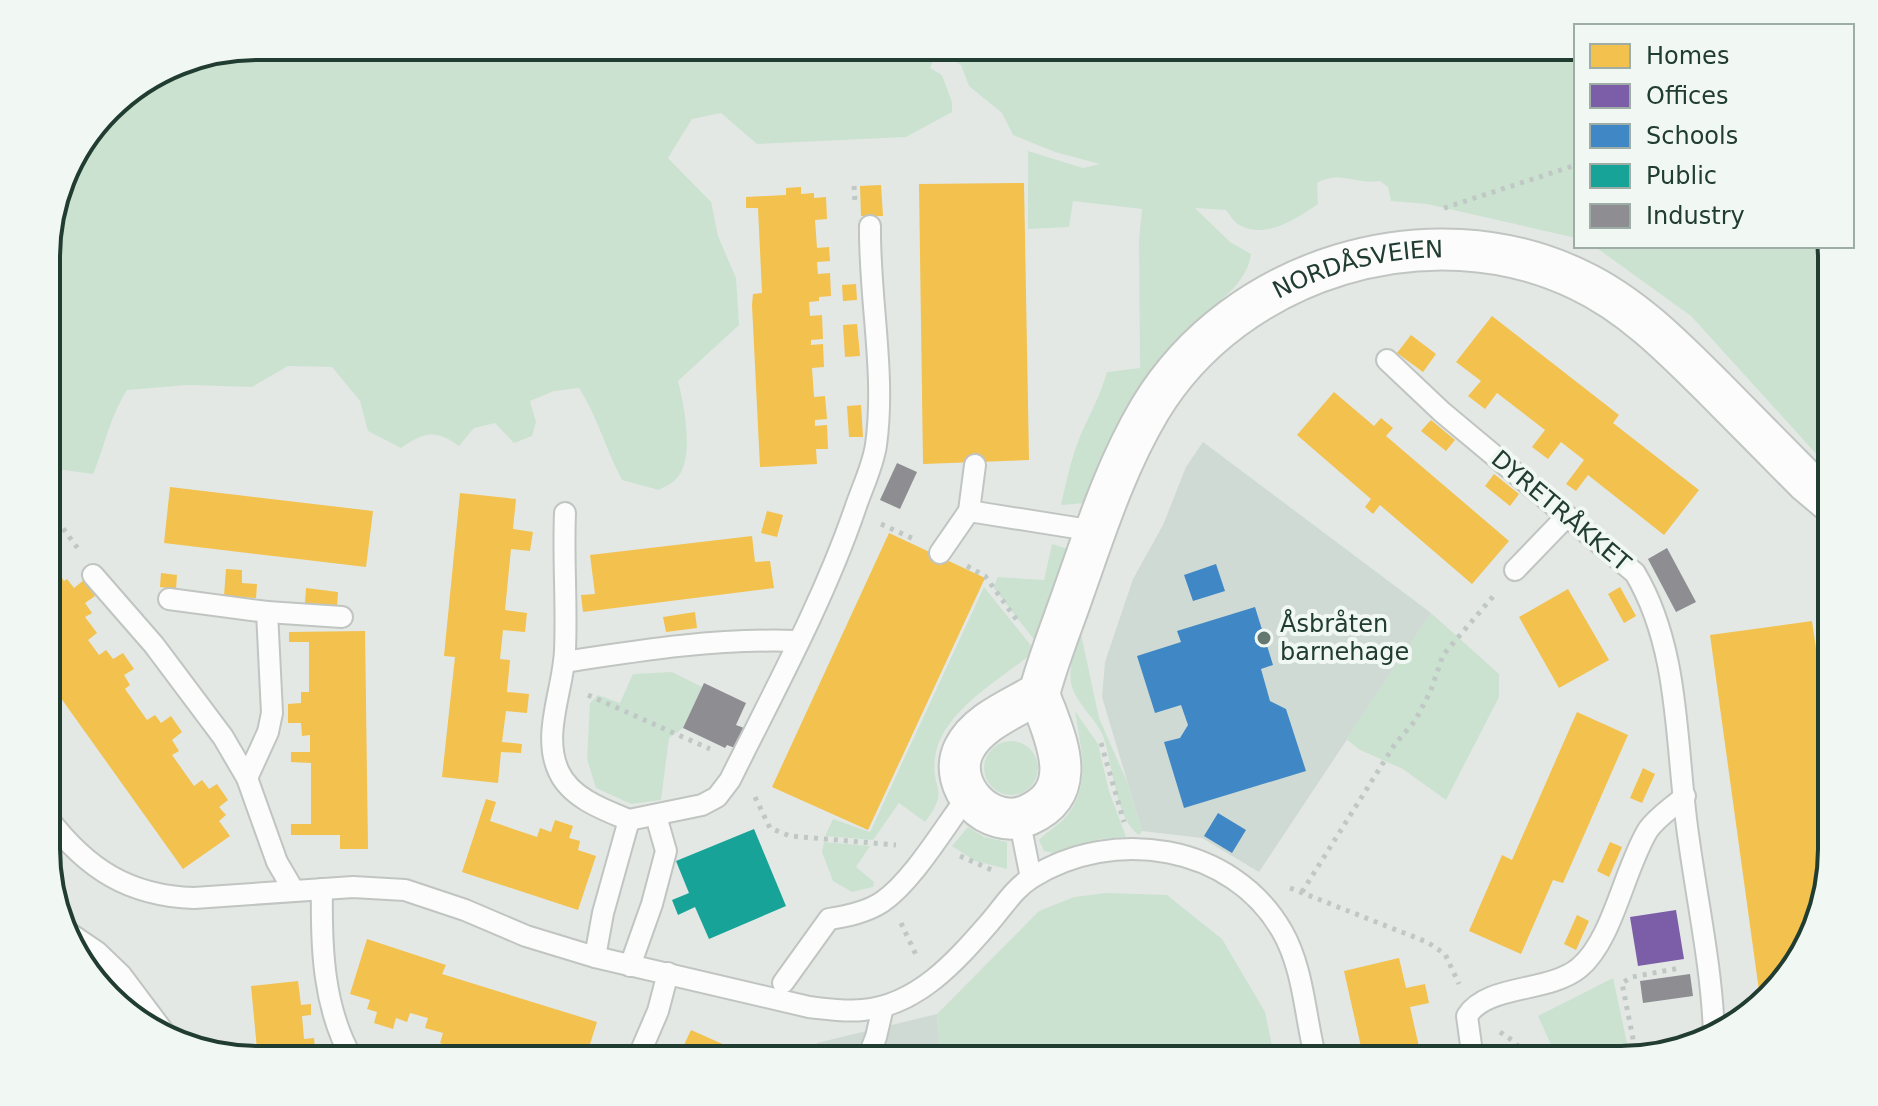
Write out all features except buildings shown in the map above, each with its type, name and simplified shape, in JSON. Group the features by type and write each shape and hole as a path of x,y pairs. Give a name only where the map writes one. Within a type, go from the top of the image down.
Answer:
{"street":[{"name":"NORDÅSVEIEN","path":"1044,678 1095,531 1122,463 1150,409 1182,367 1221,329 1259,302 1308,276 1352,259 1395,251 1438,249 1485,253 1534,263 1579,280 1628,310 1672,346 1818,491"},
{"path":"1044,678 1060,752 1061,772 1057,791 1029,815 1019,818 992,815 968,796 960,776 962,752 974,733 1044,678"}],"lane":[{"path":"565,513 563,673 552,740 557,769 565,782 600,809 629,820 702,805 717,797 730,780 798,641 849,528 876,447 878,390 869,263 870,226"},
{"name":"DYRETRÅKKET","path":"1387,360 1442,412 1635,573 1649,596 1669,675 1713,996 1714,1023"},
{"path":"940,552 969,511 975,465"},
{"path":"969,511 1095,531"},
{"path":"1515,570 1567,516"},
{"path":"93,575 154,645 223,737 247,778 277,862 294,891"},
{"path":"169,599 267,612 342,617"},
{"path":"247,778 268,732 272,713 267,612"},
{"path":"563,673 680,644 748,639 798,641"},
{"path":"783,983 829,919 851,916 889,897 968,796"},
{"path":"1471,1046 1467,1016 1474,1007 1491,998 1551,984 1592,956 1650,828 1685,796"},
{"path":"630,966 652,904 666,851 656,816"},
{"path":"1019,818 1031,878"},
{"path":"595,957 603,913 629,820"},
{"path":"60,834 82,858 133,888 172,897 353,887 405,890 465,910 526,936 595,957 809,1007 853,1010 883,1007 910,996 928,984 963,953 1012,895 1031,878 1083,855 1113,848 1138,847 1171,852 1225,873 1252,894 1283,932 1293,956 1313,1046"},
{"path":"322,889 321,947 334,1019 347,1046"},
{"path":"84,943 121,975 150,1014"},
{"path":"643,1046 658,1011 668,973"},
{"path":"872,1046 883,1007"}],"path":[{"path":"1395,251 1404,237 1434,212 1574,166"},
{"path":"60,525 66,533"},
{"path":"894,531 985,576 1044,678"},
{"path":"1302,892 1395,744 1415,721 1431,690 1443,655 1486,606"},
{"path":"563,673 739,762"},
{"path":"756,799 770,828 790,836"},
{"path":"1252,894 1274,883 1427,942 1445,954 1461,990 1474,1007"},
{"path":"889,897 928,984"},
{"path":"1634,1046 1622,983 1632,977 1708,964"}],"shaded area":[{"name":"Åsbråten barnehage","path":"1203,442 1431,613 1259,872 1202,838 1142,831 1102,697 1105,662 1133,579 1163,525 1186,467"},
{"path":"937,1014 940,1046 816,1046 817,1043"}],"green space":[{"path":"244,60 933,60 930,68 942,75 952,102 952,112 906,137 757,144 721,113 692,119 668,158 711,202 718,236 736,278 739,325 678,381 687,432 685,460 675,480 659,490 622,480 579,388 554,391 530,401 536,422 532,436 514,443 495,423 474,428 459,446 443,437 430,435 401,448 368,431 360,401 332,367 288,366 252,387 188,385 127,390 93,474 60,469 62,231 70,194 86,159 101,137 127,109 170,80 194,70"},
{"path":"953,60 1574,60 1574,238 1427,204 1391,201 1388,187 1380,181 1325,179 1317,183 1318,204 1291,221 1270,229 1249,229 1239,225 1226,210 1195,208 1230,242 1251,254 1249,264 1233,289 1181,338 1146,381 1108,449 1085,503 1061,505 1077,444 1107,372 1140,368 1139,241 1142,209 1073,201 1069,227 1028,229 1028,151 1083,168 1100,164 1055,152 1013,135 1002,113 969,86 961,65"},
{"path":"1597,248 1818,248 1818,456 1691,316"},
{"path":"1052,544 1068,549 1036,642 993,587 998,577 1044,580"},
{"path":"984,587 1033,648 1029,656 972,700 947,727 935,758 939,796 933,811 925,822 899,803 873,840 825,836 833,819 870,832"},
{"path":"1431,613 1499,674 1499,697 1446,800 1403,769 1360,750 1346,739"},
{"path":"1081,634 1099,718 1128,784 1142,831 1139,835 1131,827 1120,804 1103,736 1073,690 1070,677"},
{"path":"672,672 702,687 683,728 669,738 661,800 631,804 596,788 587,759 590,703 598,695 620,703 633,674"},
{"path":"1075,711 1098,744 1109,791 1126,837 1100,839 1053,853 1044,851 1039,840 1072,808 1082,782 1082,754"},
{"path":"1011,741 1030,749 1038,768 1030,787 1011,795 992,787 984,768 992,749"},
{"path":"968,827 984,837 1007,842 1007,869 975,861 952,846"},
{"path":"824,842 870,846 856,867 874,882 873,887 852,892 833,881 822,852"},
{"path":"1106,893 1167,895 1222,939 1265,1012 1272,1046 940,1046 937,1014 1039,911 1074,897"},
{"path":"1613,978 1628,1046 1552,1046 1538,1016"}],"place":[{"name":"Åsbråten barnehage","path":"1264,638"}]}
